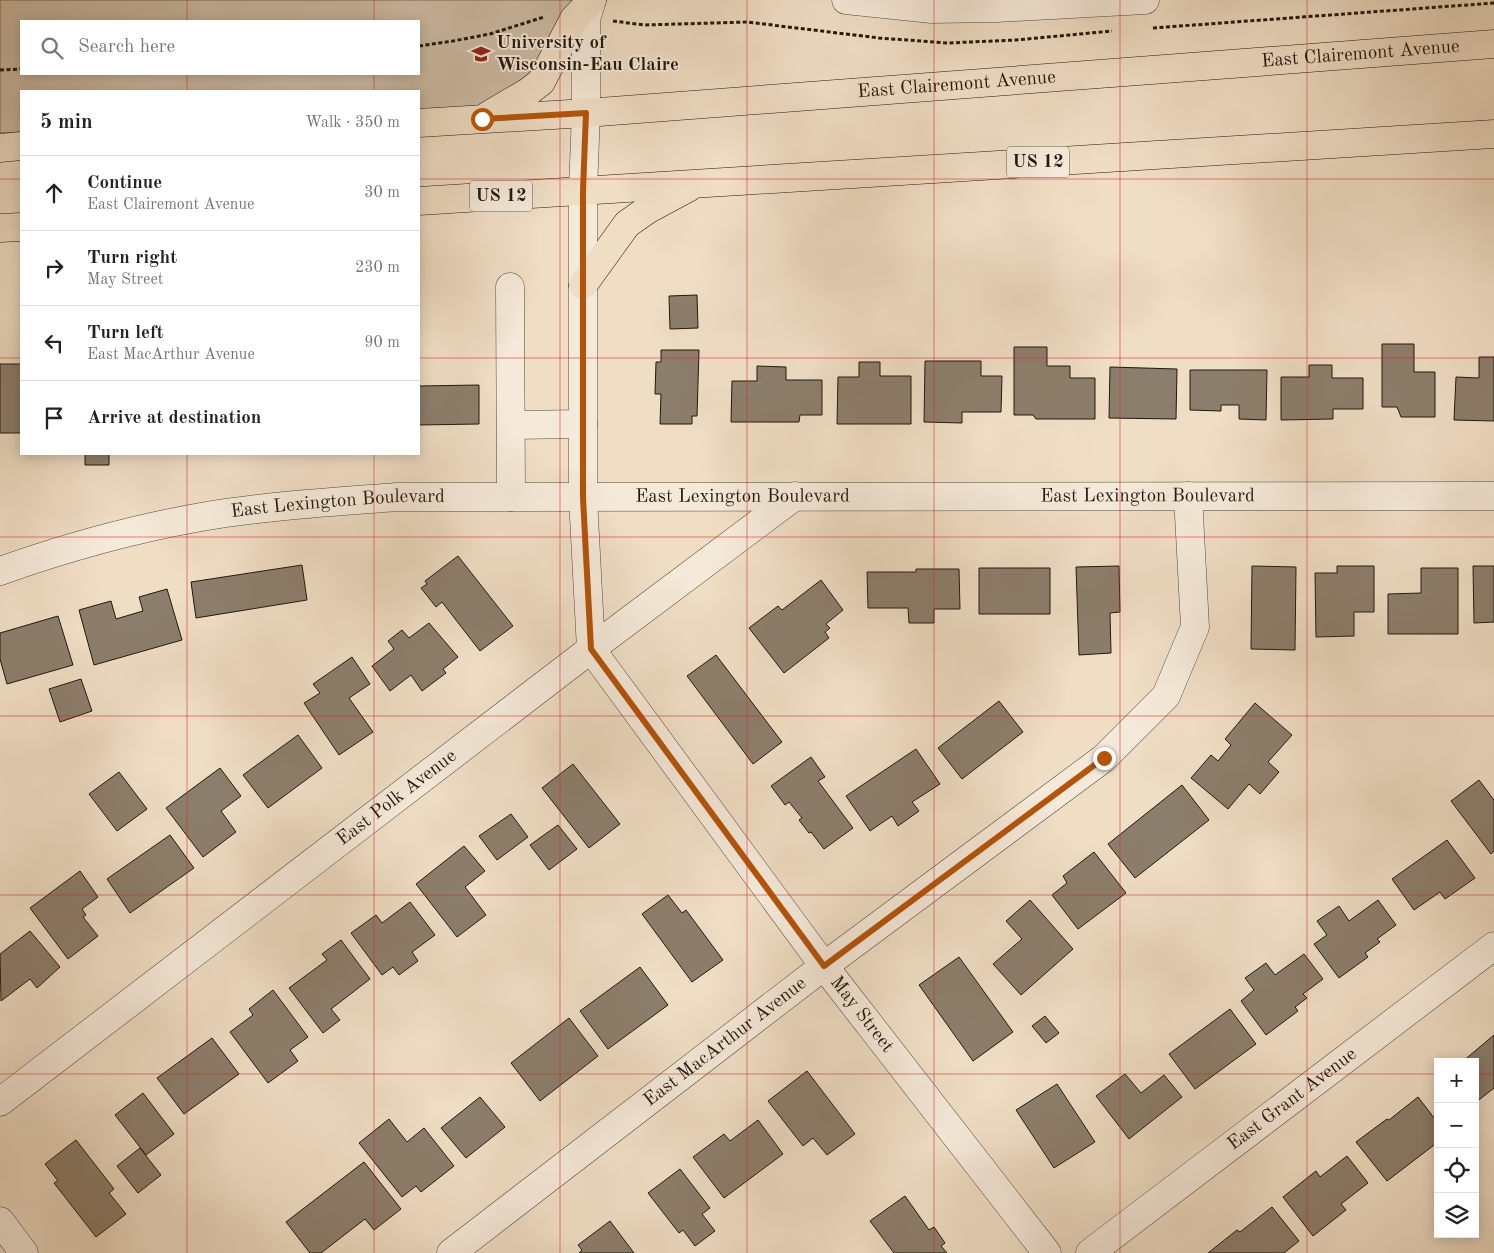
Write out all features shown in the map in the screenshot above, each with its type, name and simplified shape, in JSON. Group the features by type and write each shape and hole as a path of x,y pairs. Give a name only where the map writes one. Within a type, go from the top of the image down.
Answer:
{"main road":[{"path":"482,119 528,92 541,82 574,19 592,0"},
{"name":"East Clairemont Avenue","path":"420,123 586,113 1494,44"},
{"name":"US 12","path":"420,201 1494,134"},
{"path":"0,148 20,146"},
{"path":"583,285 626,224 647,210 697,183"}],"street":[{"path":"591,649 583,498 583,190 586,113 586,19 592,0"},
{"path":"846,0 932,9 996,8 1145,0"},
{"path":"510,287 511,497"},
{"path":"511,425 583,424"},
{"name":"East Polk Avenue","path":"0,1102 591,649 795,496"},
{"name":"East MacArthur Avenue","path":"451,1253 824,966 1104,758 1166,696 1195,627 1188,496"},
{"name":"East Lexington Boulevard","path":"0,572 54,554 134,532 201,517 278,507 388,498 1494,496"},
{"name":"May Street","path":"591,649 824,966 1047,1253"},
{"name":"East Grant Avenue","path":"1090,1253 1494,946"},
{"path":"0,1222 24,1253"}],"path":[{"path":"0,70 20,69"}],"shaded area":[{"name":"University of Wisconsin-Eau Claire","path":"0,0 592,0 541,82 482,119 420,121 420,90 20,90 20,132 0,133"}],"building":[{"path":"697,295 698,328 670,329 669,296"},
{"path":"1382,344 1414,344 1414,372 1435,372 1435,417 1401,417 1397,407 1382,407"},
{"path":"1014,347 1047,347 1047,366 1070,366 1070,378 1095,378 1095,419 1036,419 1033,415 1014,415"},
{"path":"661,350 699,350 697,416 692,416 692,424 660,424 661,394 655,394 656,362 661,362"},
{"path":"1479,357 1494,357 1494,421 1454,420 1456,377 1479,378"},
{"path":"925,361 981,361 981,376 1002,376 1001,412 962,412 962,423 924,422"},
{"path":"859,362 880,362 880,376 911,376 911,424 837,424 838,377 859,377"},
{"path":"0,364 20,364 20,433 0,433"},
{"path":"1309,365 1332,365 1332,378 1363,378 1363,409 1333,409 1333,419 1281,420 1281,377 1309,377"},
{"path":"757,366 786,367 786,380 822,380 822,415 800,415 799,422 731,422 732,381 757,381"},
{"path":"1110,367 1177,369 1176,419 1109,418"},
{"path":"1190,370 1267,370 1266,420 1239,419 1239,405 1221,405 1221,411 1190,410"},
{"path":"479,385 479,424 420,425 420,386"},
{"path":"85,455 109,455 109,465 85,465"},
{"path":"458,556 513,626 480,651 442,602 436,607 421,588 427,584 425,581"},
{"path":"302,565 307,600 196,618 191,582"},
{"path":"1119,566 1120,612 1110,613 1111,653 1079,655 1076,567"},
{"path":"1252,566 1296,567 1295,650 1251,649"},
{"path":"1337,566 1374,566 1374,612 1354,612 1354,636 1316,637 1315,573 1337,573"},
{"path":"1473,566 1494,566 1494,622 1474,623"},
{"path":"979,568 1050,568 1050,614 979,614"},
{"path":"1421,568 1458,568 1458,634 1388,634 1388,594 1421,593"},
{"path":"916,569 959,569 960,609 934,609 934,623 909,623 908,608 868,608 867,572 916,572"},
{"path":"821,580 843,610 826,624 830,628 825,632 829,638 784,673 749,628 778,606 782,610"},
{"path":"167,589 182,640 94,665 79,610 111,601 116,619 143,611 139,597"},
{"path":"58,616 73,665 7,684 0,659 0,633"},
{"path":"429,623 458,657 443,669 446,673 422,691 411,675 390,691 372,666 394,649 388,641 402,630 409,638"},
{"path":"716,655 782,742 753,764 687,676"},
{"path":"352,657 370,684 349,698 373,732 339,755 304,703 320,693 313,684"},
{"path":"81,679 92,711 60,722 49,689"},
{"path":"999,701 1023,732 962,779 938,748"},
{"path":"1255,703 1292,735 1268,762 1279,772 1260,794 1249,784 1228,809 1191,778 1211,755 1218,761 1231,745 1225,739"},
{"path":"298,735 322,768 268,808 243,775"},
{"path":"916,749 940,784 912,802 919,811 898,826 892,816 870,831 846,796"},
{"path":"811,757 825,777 818,781 853,828 824,849 799,820 802,818 789,802 785,805 771,786"},
{"path":"573,764 620,824 589,848 542,788"},
{"path":"220,768 241,796 221,811 236,832 203,857 166,808"},
{"path":"119,772 147,809 117,831 89,794"},
{"path":"1479,780 1494,800 1494,851 1491,854 1451,801"},
{"path":"1182,785 1209,820 1135,878 1108,844"},
{"path":"511,814 528,837 497,860 479,836"},
{"path":"558,825 577,849 549,870 530,845"},
{"path":"170,835 194,868 130,913 107,879"},
{"path":"1447,840 1475,878 1445,899 1440,892 1414,910 1392,879"},
{"path":"464,846 485,871 465,887 486,915 457,937 416,884"},
{"path":"1094,852 1126,893 1078,929 1052,895 1067,883 1063,876"},
{"path":"80,871 98,897 82,909 86,915 83,917 98,936 68,959 30,908"},
{"path":"668,895 682,913 686,910 723,960 692,982 642,914"},
{"path":"1030,900 1073,949 1021,995 993,964 1022,939 1006,921"},
{"path":"1378,900 1396,925 1377,939 1380,942 1365,953 1368,957 1339,978 1314,944 1327,935 1317,921 1339,906 1349,921"},
{"path":"410,902 435,935 412,952 418,961 399,975 393,967 382,975 351,933 376,915 382,923"},
{"path":"30,931 60,967 37,988 30,979 1,1001 0,954"},
{"path":"341,940 370,979 331,1009 340,1020 323,1033 289,988 327,960 322,954"},
{"path":"1304,954 1323,979 1303,994 1307,998 1295,1007 1298,1011 1266,1035 1241,1001 1254,990 1245,978 1266,963 1275,975"},
{"path":"959,957 1013,1032 973,1061 919,985"},
{"path":"640,967 668,1005 608,1049 580,1011"},
{"path":"273,990 308,1037 290,1050 298,1061 268,1083 230,1032 253,1015 249,1009"},
{"path":"1230,1009 1256,1044 1195,1089 1169,1054"},
{"path":"1045,1016 1059,1033 1046,1043 1032,1026"},
{"path":"569,1018 598,1056 540,1101 511,1063"},
{"path":"1494,1035 1494,1088 1479,1100 1479,1058 1467,1058"},
{"path":"212,1038 239,1074 184,1114 157,1078"},
{"path":"807,1071 855,1134 827,1155 813,1138 803,1146 768,1101"},
{"path":"1125,1074 1141,1093 1164,1075 1182,1097 1129,1139 1096,1096"},
{"path":"1057,1084 1095,1142 1054,1168 1016,1110"},
{"path":"143,1093 174,1134 146,1155 115,1115"},
{"path":"480,1097 505,1127 466,1158 441,1128"},
{"path":"1418,1097 1434,1118 1434,1145 1387,1181 1356,1142 1387,1119 1389,1120"},
{"path":"389,1119 407,1142 424,1128 454,1166 421,1192 416,1186 402,1197 359,1143"},
{"path":"758,1120 783,1154 724,1198 693,1157 724,1134 730,1141"},
{"path":"76,1140 114,1189 109,1193 126,1214 96,1237 54,1183 58,1181 45,1164"},
{"path":"140,1148 161,1175 138,1193 117,1166"},
{"path":"1347,1156 1368,1183 1341,1204 1346,1210 1313,1236 1283,1197 1316,1171 1320,1177"},
{"path":"364,1162 401,1209 374,1230 365,1219 321,1253 310,1253 286,1222"},
{"path":"680,1169 710,1208 702,1214 715,1231 695,1246 683,1230 679,1233 648,1193"},
{"path":"905,1196 929,1230 934,1227 945,1243 941,1246 947,1253 894,1253 870,1221"},
{"path":"1272,1207 1299,1241 1284,1253 1208,1253 1237,1230 1240,1232"},
{"path":"610,1221 634,1253 579,1253 582,1250 578,1245"}],"place":[{"name":"University of Wisconsin-Eau Claire","path":"481,54"}],"route":[{"path":"482,119 586,113 583,190 583,498 591,649 824,966 1104,758"}]}
